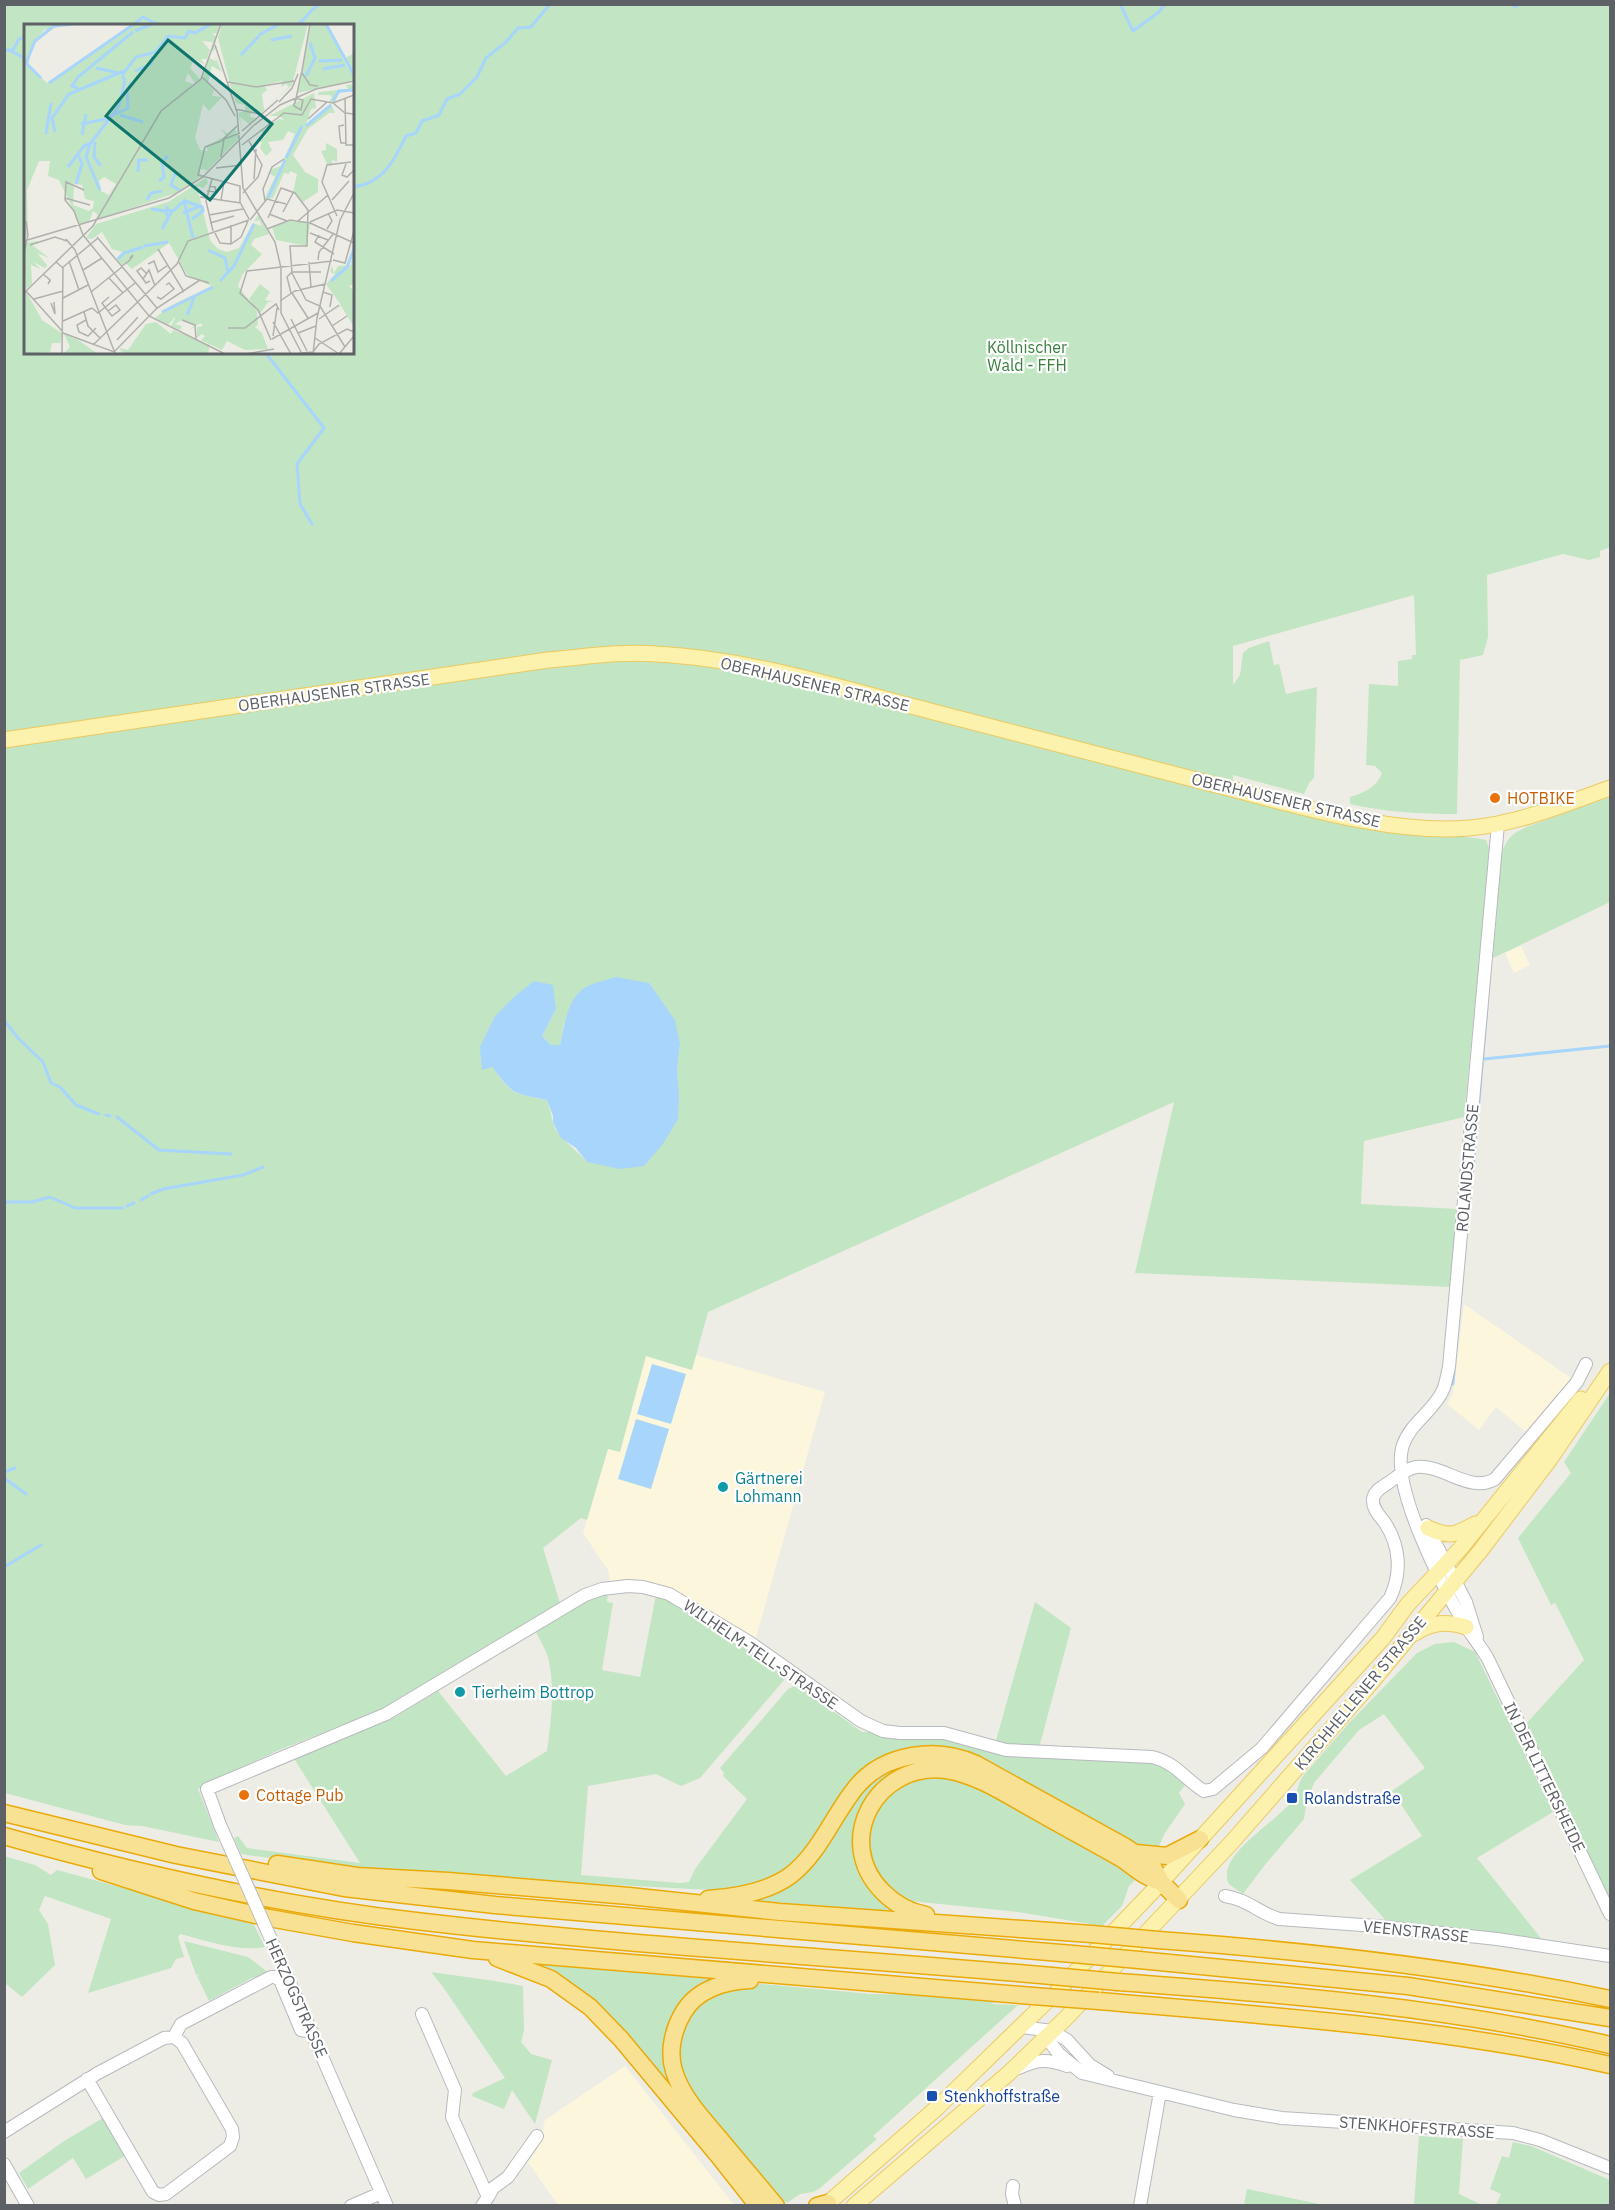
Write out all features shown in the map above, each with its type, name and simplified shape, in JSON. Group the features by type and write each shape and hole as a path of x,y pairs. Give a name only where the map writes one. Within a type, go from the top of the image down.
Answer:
{"highway":[{"path":"629,1896 711,1899 762,1891 796,1870 812,1854 858,1784 881,1767 898,1759 917,1755 955,1756 976,1764 1134,1853 1153,1867 1161,1882 1179,1900"},
{"path":"998,1928 912,1913 897,1904 873,1881 865,1868 861,1852 860,1836 863,1821 876,1798 894,1781 919,1772 934,1770 964,1775 1009,1796 1114,1855 1150,1879 1161,1882"},
{"path":"4,1813 176,1856 344,1888 495,1905 1073,1954 1408,1986 1611,2018"},
{"path":"4,1836 74,1856 266,1898 414,1921 1049,1992 1099,2001 1377,2026 1568,2056 1611,2066"},
{"path":"1134,1853 1167,1856 1200,1839"},
{"path":"176,1856 200,1850 357,1876 629,1896 780,1912 1281,1949 1413,1964 1611,1999"},
{"path":"74,1856 104,1873 194,1901 353,1934 473,1950 816,1979 1049,1992 1118,1982 1240,1991 1479,2019 1611,2045"},
{"path":"473,1950 551,1979 590,2007 721,2159 771,2204"},
{"path":"771,2204 688,2099 673,2069 672,2046 677,2025 685,2010 692,2002 711,1989 741,1981 800,1984 816,1979"}],"main road":[{"name":"OBERHAUSENER STRASSE","path":"4,740 548,660 635,653 659,654 770,671 1332,813 1416,827 1468,828 1498,824 1549,810 1611,788"},
{"name":"KIRCHHELLENER STRASSE","path":"823,2205 906,2136 1022,2026 1049,1992 1161,1882 1383,1638 1408,1604 1483,1520 1611,1361"},
{"name":"KIRCHHELLENER STRASSE","path":"854,2205 1010,2073 1047,2033 1067,2017 1232,1842 1410,1637 1452,1585 1528,1490 1611,1371"},
{"path":"1428,1528 1442,1534 1452,1535 1483,1520"},
{"path":"1410,1637 1435,1623 1451,1623 1466,1627"},
{"name":"KIRCHHELLENER STRASSE","path":"1047,2033 1043,2018 1049,1992"}],"street":[{"name":"ROLANDSTRASSE","path":"1442,1568 1413,1517 1400,1462 1402,1446 1410,1429 1443,1390 1449,1367 1498,824"},
{"path":"1401,1473 1417,1467 1475,1483 1487,1484 1496,1479 1577,1382 1586,1364"},
{"name":"WILHELM-TELL-STRASSE","path":"207,1789 386,1714 585,1595 602,1589 628,1586 655,1590 684,1602 749,1642 861,1721 883,1731 944,1733 1006,1750 1152,1757 1179,1769 1204,1791 1213,1789 1262,1748 1390,1598 1398,1571 1396,1549 1388,1528 1375,1510 1373,1498 1376,1492 1401,1473"},
{"name":"ROLANDSTRASSE","path":"1408,1497 1428,1528 1442,1568"},
{"name":"IN DER LITTERSHEIDE","path":"1442,1568 1473,1621 1478,1641 1611,1914"},
{"name":"IN DER LITTERSHEIDE","path":"1452,1585 1466,1627 1478,1641"},
{"name":"HERZOGSTRASSE","path":"207,1789 220,1825 387,2205"},
{"name":"VEENSTRASSE","path":"1225,1896 1241,1899 1279,1919 1376,1926 1497,1939 1611,1956"},
{"path":"174,2037 181,2024 271,1977 280,1980 301,2030 312,2032"},
{"path":"422,2014 455,2090 452,2117 485,2201"},
{"path":"1067,2017 1071,2044"},
{"name":"STENKHOFFSTRASSE","path":"1022,2026 1047,2033 1071,2044 1090,2065 1114,2080"},
{"name":"STENKHOFFSTRASSE","path":"1047,2033 1059,2054 1082,2073 1234,2110 1282,2118 1513,2133 1540,2140 1611,2168"},
{"path":"4,2132 87,2079 164,2038 174,2037 182,2043 233,2132 230,2146 166,2194 153,2192 87,2079"},
{"name":"KIRCHHELLENER STRASSE","path":"1010,2073 1035,2060 1055,2061 1082,2073"},
{"path":"1140,2205 1160,2092"},
{"path":"485,2201 493,2188 508,2176 537,2136"},
{"path":"4,2164 28,2205"},
{"path":"1013,2186 1012,2194 1015,2205"},
{"path":"351,2205 381,2193"}],"shaded area":[{"path":"1521,946 1530,965 1514,973 1505,953"},
{"path":"1464,1304 1571,1378 1526,1432 1496,1407 1479,1430 1447,1404 1453,1393"},
{"path":"696,1355 825,1392 755,1641 637,1581 610,1582 608,1570 583,1533 608,1448 620,1451 646,1356 691,1370"},
{"path":"625,2066 734,2205 558,2205 528,2162 538,2148 545,2120"}],"green space":[{"name":"Köllnischer Wald - FFH","path":"4,5 1610,5 1610,547 1600,551 1600,557 1589,560 1563,554 1487,575 1488,637 1483,655 1460,660 1457,814 1403,812 1350,804 1350,797 1369,789 1382,773 1375,766 1366,765 1369,684 1398,686 1398,661 1412,659 1412,655 1416,655 1414,595 1233,646 1233,685 1240,675 1243,653 1249,648 1269,641 1274,665 1279,664 1286,694 1317,687 1314,778 1304,794 1233,775 1233,795 1369,828 1486,840 1490,851 1464,1117 1364,1141 1361,1204 1458,1209 1452,1287 1135,1273 1174,1102 708,1312 692,1370 646,1356 620,1452 608,1449 587,1520 581,1518 543,1548 560,1603 387,1707 277,1751 198,1789 219,1842 142,1826 125,1825 5,1793","holes":["556,1009 542,1036 551,1045 560,1045 564,1023 680,1044 677,1071 678,1119 587,1162 555,1128 547,1100 515,1092 504,1083 492,1067"]},
{"path":"1610,797 1610,902 1493,958 1502,852 1506,843 1515,833 1529,826"},
{"path":"1610,1393 1610,1899 1525,1725 1584,1660 1555,1603 1551,1605 1518,1538 1571,1473 1564,1462"},
{"path":"608,1593 607,1602 613,1603 602,1670 640,1677 656,1595 665,1598 729,1637 783,1675 785,1679 700,1778 681,1786 656,1774 588,1786 581,1875 689,1882 695,1869 747,1799 723,1776 724,1773 720,1768 788,1689 797,1685 862,1732 870,1732 870,1729 1167,1765 1185,1785 1179,1793 1185,1804 1165,1833 1158,1848 1134,1845 993,1768 890,1757 807,1853 773,1879 730,1891 332,1867 241,1854 234,1838 238,1836 247,1848 360,1863 293,1757 397,1716 438,1691 506,1776 547,1751 552,1706 551,1673 547,1654 536,1632 588,1600"},
{"path":"1035,1602 1071,1628 1039,1748 995,1744"},
{"path":"1454,1642 1475,1652 1553,1812 1477,1858 1544,1942 1477,1931 1388,1923 1350,1880 1422,1836 1392,1791 1425,1768 1384,1714 1359,1730 1314,1783 1307,1800 1304,1819 1243,1894 1229,1884 1227,1873 1231,1861 1251,1838 1287,1807 1294,1798 1303,1776 1350,1722 1417,1653 1435,1644"},
{"path":"929,1759 906,1770 857,1835 898,1912 749,1900 773,1890 860,1790 893,1766"},
{"path":"930,1775 963,1781 1000,1799 1130,1873 1135,1880 1129,1886 1122,1906 1102,1926 1018,1912 911,1901 910,1903 884,1884 876,1873 869,1848 872,1820 885,1797 895,1788"},
{"path":"4,1856 35,1865 51,1875 57,1870 253,1923 265,1947 233,1947 180,1934 178,1937 184,1957 176,1959 171,1968 88,1993 111,1919 45,1896 39,1910 48,1924 55,1965 22,1997 5,1983"},
{"path":"184,1941 248,1957 269,1973 250,1979 209,2001 197,1976 200,1974 196,1975"},
{"path":"520,1959 658,1973 727,1976 673,2021 688,2107 615,2025"},
{"path":"431,1972 523,1986 524,2031 521,2042 531,2054 552,2060 535,2124 512,2090 504,2109 472,2096 473,2093 505,2078"},
{"path":"761,1984 871,1994 941,1995 1002,2000 991,2004 1018,2005 873,2136 877,2139 820,2188 813,2192 800,2194 787,2203 772,2193 697,2104 676,2063 684,2020 705,1997"},
{"path":"103,2118 125,2156 86,2179 73,2158 28,2189 19,2173 64,2141"},
{"path":"1419,2136 1463,2139 1459,2194 1482,2205 1414,2205"},
{"path":"1513,2142 1531,2146 1610,2180 1610,2205 1496,2205 1501,2194 1490,2189 1502,2156 1509,2158"},
{"path":"1247,2189 1324,2205 1244,2205"}],"water":[{"path":"616,977 649,983 675,1020 680,1044 677,1071 678,1119 663,1144 644,1166 620,1169 587,1162 576,1148 561,1138 553,1123 547,1100 520,1094 510,1088 492,1067 482,1070 480,1047 495,1016 534,981 553,985 556,1009 542,1036 551,1045 560,1045 567,1014 578,993 588,986"},
{"path":"652,1364 686,1374 671,1424 637,1414"},
{"path":"636,1419 669,1429 651,1489 618,1479"}],"waterway":[{"path":"298,24 321,4"},
{"path":"354,187 380,176 399,151 406,136 416,133 422,121 439,115 447,99 460,94 477,77 486,58 506,42 518,28 531,27 550,4"},
{"path":"1120,4 1133,31 1159,12 1165,4"},
{"path":"1512,4 1515,7 1520,4"},
{"path":"134,24 143,17 157,24"},
{"path":"4,50 13,50 19,39 24,38"},
{"path":"11,51 24,58"},
{"path":"267,354 324,428 297,464 300,504 312,524"},
{"path":"1473,1170 1487,1007"},
{"path":"4,1020 18,1038 43,1062 51,1083 60,1087 76,1105 99,1114"},
{"path":"1484,1059 1610,1046"},
{"path":"106,1115 110,1116"},
{"path":"117,1117 159,1150 231,1154"},
{"path":"151,1194 163,1189 243,1175 263,1167"},
{"path":"141,1200 148,1196"},
{"path":"4,1202 32,1202 50,1197 75,1208 123,1208"},
{"path":"127,1206 134,1203"},
{"path":"1453,1384 1454,1371"},
{"path":"4,1472 15,1468"},
{"path":"4,1478 26,1494"},
{"path":"4,1567 41,1545"}],"place":[{"name":"HOTBIKE","path":"1495,798"},
{"name":"Gärtnerei Lohmann","path":"723,1487"},
{"name":"Tierheim Bottrop","path":"460,1692"},
{"name":"Cottage Pub","path":"244,1795"},
{"name":"Rolandstraße","path":"1292,1798"},
{"name":"Stenkhoffstraße","path":"932,2096"}]}
